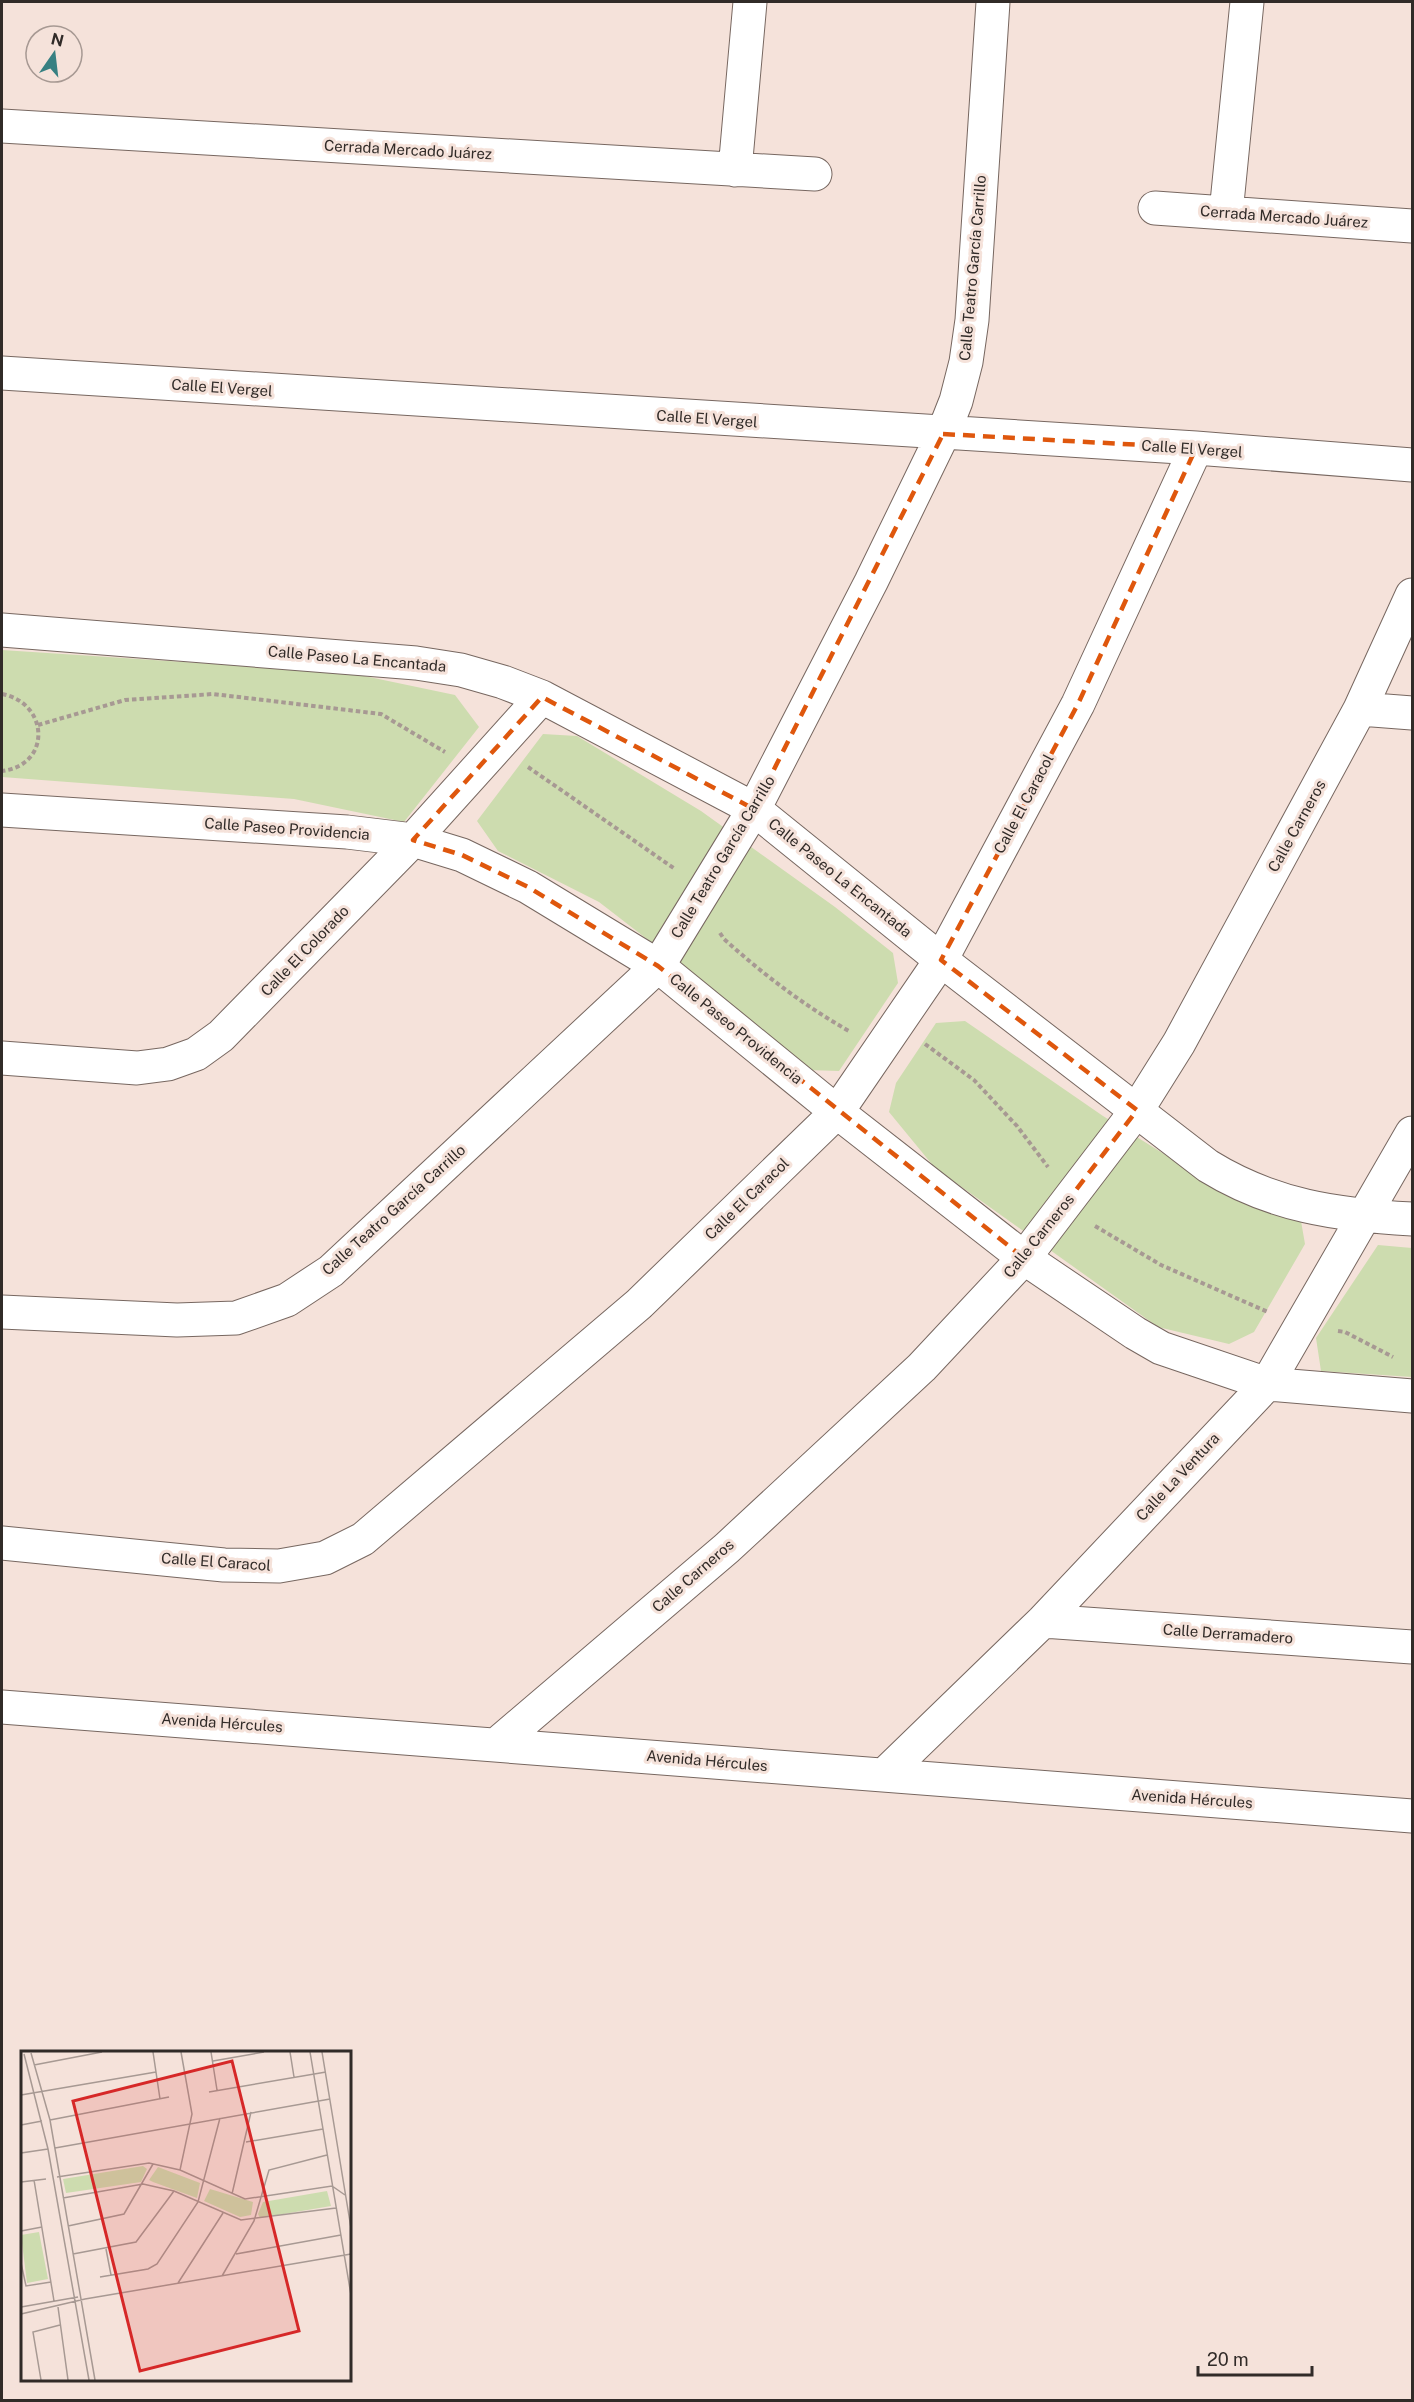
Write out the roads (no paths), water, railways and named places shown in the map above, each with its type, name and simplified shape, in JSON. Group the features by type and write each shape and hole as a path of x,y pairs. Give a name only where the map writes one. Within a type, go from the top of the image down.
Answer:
{"street":[{"path":"735,170 750,2"},
{"name":"Calle Teatro García Carrillo","path":"2,1312 177,1320 236,1318 287,1300 331,1270 658,966 754,808 871,582 943,434 959,391 970,331 993,2"},
{"path":"1226,213 1247,2"},
{"name":"Cerrada Mercado Juárez","path":"2,126 815,174"},
{"name":"Cerrada Mercado Juárez","path":"1155,208 1413,226"},
{"name":"Calle El Vergel","path":"2,373 943,434 1196,448 1413,465"},
{"name":"Calle El Caracol","path":"2,1543 224,1565 279,1566 325,1558 363,1539 639,1304 837,1112 940,960 1078,704 1196,448"},
{"name":"Calle Carneros","path":"497,1744 735,1540 922,1367 1024,1258 1137,1110 1179,1043 1360,709 1413,595"},
{"name":"Calle Paseo La Encantada","path":"2,630 416,663 461,670 542,697 754,808 940,960 1208,1166 1236,1183 1268,1196 1305,1206 1364,1216 1413,1219"},
{"name":"Calle El Colorado","path":"2,1058 137,1068 168,1064 196,1054 221,1036 413,840 542,697"},
{"path":"1360,709 1413,713"},
{"name":"Calle Paseo Providencia","path":"2,810 347,832 413,840 462,855 504,874 658,966 837,1112 1024,1258 1161,1348 1267,1384 1413,1396"},
{"name":"Calle La Ventura","path":"884,1775 1043,1621 1267,1384 1413,1133"},
{"name":"Calle Derramadero","path":"1043,1621 1413,1647"},
{"name":"Avenida Hércules","path":"2,1707 1413,1816"}]}
